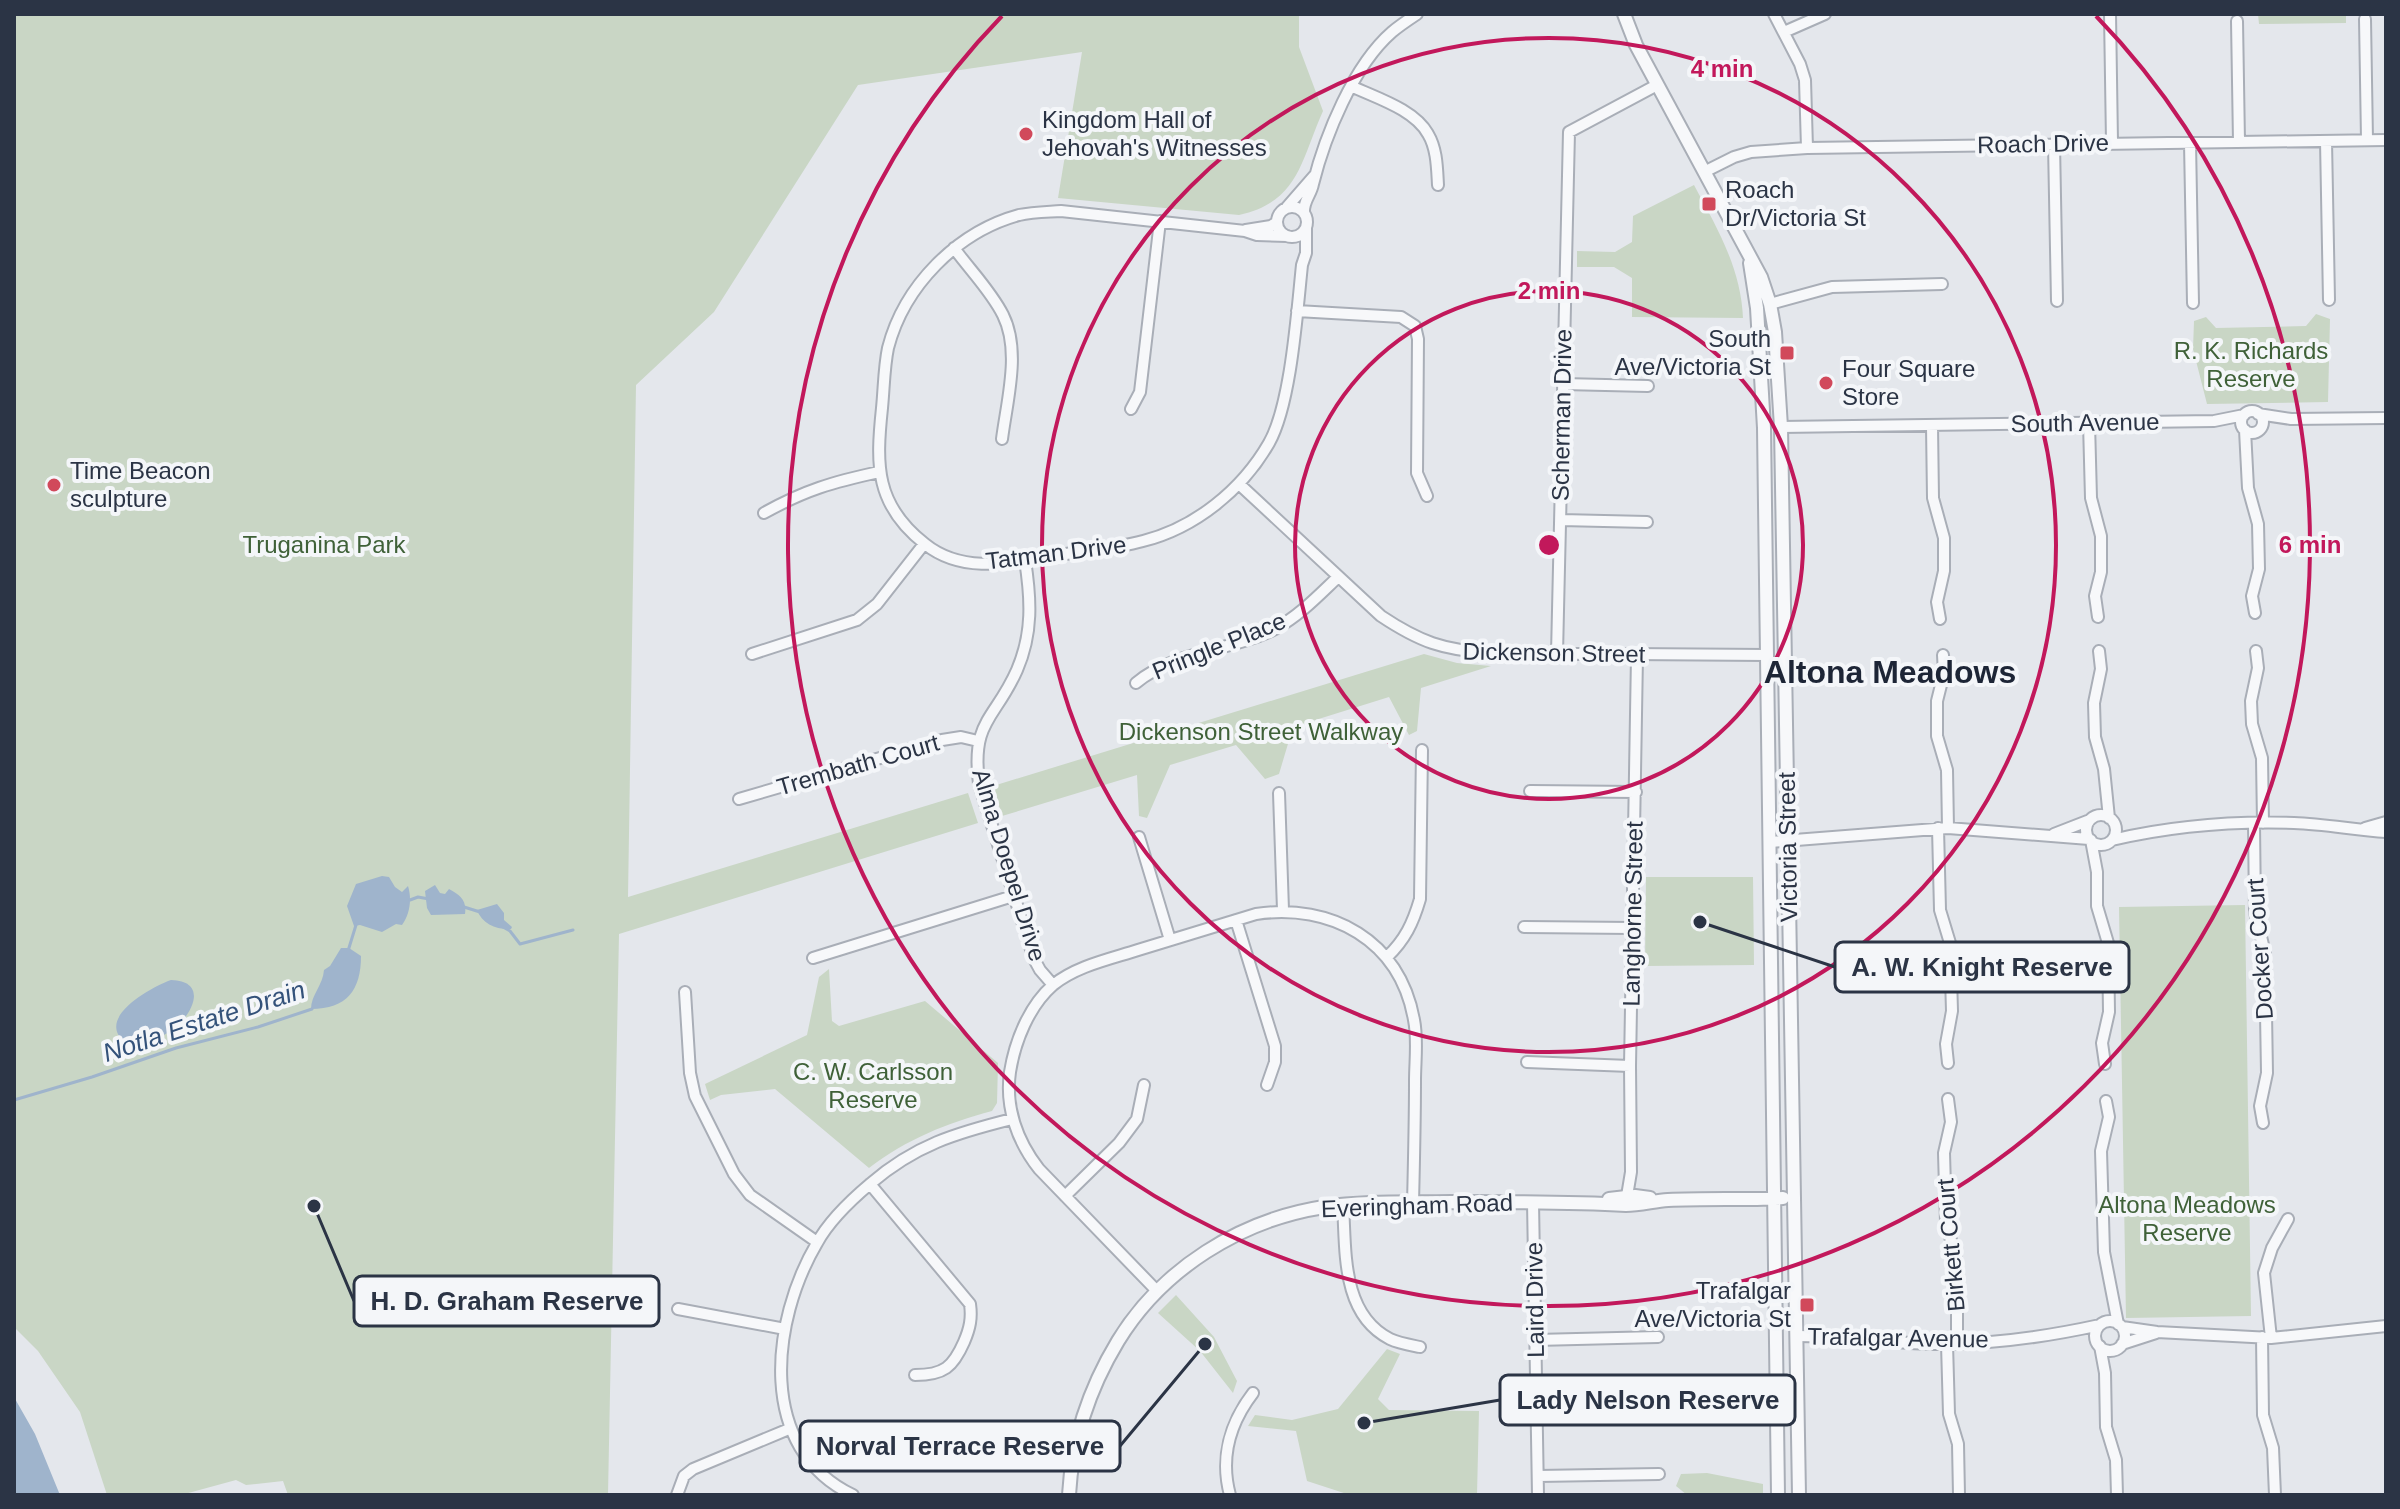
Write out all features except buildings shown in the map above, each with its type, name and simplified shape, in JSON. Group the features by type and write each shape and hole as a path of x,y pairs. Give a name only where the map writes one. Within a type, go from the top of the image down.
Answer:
{"street":[{"path":"1316,175 1280,212 1277,222 1282,233 1289,236 1306,228 1304,206 1312,190 1324,148 1351,86 1390,34 1417,14"},
{"name":"Victoria Street","path":"1624,14 1636,45 1761,277 1770,304 1779,364 1799,1495"},
{"path":"1774,14 1805,80 1807,148"},
{"path":"1784,32 1825,14"},
{"path":"2110,14 2112,142"},
{"path":"2365,19 2367,140"},
{"path":"2237,21 2239,142"},
{"name":"Scherman Drive","path":"1557,654 1569,132 1657,85"},
{"path":"1351,86 1399,109 1428,133 1435,154 1438,185"},
{"name":"Roach Drive","path":"1704,172 1751,152 1807,148 2386,140"},
{"path":"2326,141 2329,300"},
{"path":"2190,143 2193,303"},
{"path":"2054,144 2057,301"},
{"path":"1287,207 1296,207 1304,213"},
{"name":"Tatman Drive","path":"1302,265 1299,247 1289,236 1257,235 1245,231 1061,211 1033,212 995,223 954,248 911,295 896,322 888,350 877,446 885,494 896,515 924,544 943,556 990,565 1143,541 1184,526 1211,509 1239,484 1270,442 1284,396 1306,253 1306,228"},
{"path":"1131,409 1140,392 1160,221"},
{"name":"Tatman Drive","path":"1245,231 1277,222"},
{"path":"954,248 1002,312 1009,329 1010,373 1002,439"},
{"name":"Victoria Street","path":"1748,252 1757,308 1764,428 1778,1495"},
{"path":"1757,308 1832,287 1942,284"},
{"path":"1297,311 1401,317 1415,326 1418,339 1417,473 1427,496"},
{"path":"1563,384 1648,386"},
{"path":"2255,613 2252,596 2259,569 2258,524 2248,493 2248,458 2241,423 2244,415 2253,412 2291,419 2386,418"},
{"path":"2248,458 2262,419 2258,414"},
{"name":"South Avenue","path":"1764,428 2214,421 2244,415"},
{"path":"2244,430 2251,433 2291,419"},
{"name":"South Avenue","path":"2214,421 2244,430"},
{"path":"2089,423 2091,498 2101,536 2101,572 2095,596 2098,617"},
{"path":"1932,426 1933,498 1944,538 1944,571 1937,602 1940,619"},
{"path":"764,513 815,488 879,472"},
{"name":"Dickenson Street","path":"1239,484 1381,616 1405,632 1453,651 1637,656 1786,655"},
{"path":"1561,520 1647,522"},
{"path":"752,654 857,620 877,604 924,544"},
{"name":"Alma Doepel Drive","path":"1025,560 1031,615 1023,654 986,720 978,741 976,760 979,784 1034,959 1053,985"},
{"name":"Pringle Place","path":"1136,683 1153,669 1242,642 1275,628 1298,614 1337,578"},
{"path":"2099,651 2101,669 2094,703 2095,737 2116,832 2100,857 2097,872 2097,906 2108,943 2109,1012 2102,1043 2105,1064"},
{"name":"Docker Court","path":"2256,651 2258,668 2251,701 2252,724 2262,758 2255,912 2265,953 2267,1073 2260,1106 2263,1123"},
{"path":"1943,655 1944,673 1937,701 1937,736 1947,770 1940,910 1950,943 1952,1011 1946,1044 1948,1063"},
{"name":"Langhorne Street","path":"1631,1199 1630,1066 1637,656"},
{"name":"Trembath Court","path":"739,799 942,740 961,737 978,741"},
{"path":"1387,957 1402,943 1414,921 1420,899 1422,750"},
{"path":"1530,791 1636,792"},
{"path":"1279,793 1283,910"},
{"path":"2097,872 2087,827 2100,809 2105,793"},
{"path":"2054,834 2102,815 2132,830 2153,832"},
{"path":"2363,829 2386,822"},
{"path":"1770,842 1943,828 2054,834 2090,840 2100,845 2153,832 2226,823 2386,832"},
{"path":"1139,837 1170,940"},
{"path":"813,958 1013,896"},
{"path":"1157,1291 1030,1157 1012,1119 1009,1083 1013,1051 1030,1014 1053,985 1097,963 1256,914 1283,910 1323,916 1359,933 1387,957 1402,982 1415,1022 1413,1203"},
{"path":"1236,920 1275,1046 1275,1062 1267,1085"},
{"path":"1524,927 1633,928"},
{"path":"685,992 690,1073 695,1096 734,1174 750,1195 817,1242"},
{"path":"1527,1062 1630,1066"},
{"path":"1065,1196 1119,1143 1137,1119 1144,1085"},
{"name":"Birkett Court","path":"1948,1099 1951,1122 1944,1153 1946,1222 1957,1262 1949,1414 1958,1444 1959,1495"},
{"path":"2105,1373 2125,1335 2104,1252 2101,1151 2109,1117 2106,1101"},
{"path":"853,1495 821,1474 804,1455 789,1429 782,1403 780,1373 785,1329 797,1285 817,1242 839,1214 870,1184 904,1158 938,1140 1012,1119"},
{"path":"870,1184 970,1304 970,1328 955,1362 936,1373 915,1375"},
{"name":"Everingham Road","path":"1069,1495 1070,1470 1080,1422 1104,1364 1127,1327 1157,1291 1202,1254 1268,1221 1343,1205 1794,1197"},
{"name":"Laird Drive","path":"1533,1202 1538,1495"},
{"path":"1343,1205 1347,1269 1355,1301 1371,1326 1391,1340 1420,1347"},
{"path":"2275,1495 2273,1448 2263,1415 2266,1338 2264,1273 2272,1248 2288,1219"},
{"path":"2114,1300 2095,1333 2105,1373 2106,1427 2116,1460 2117,1495"},
{"path":"678,1309 785,1329"},
{"path":"2102,1324 2111,1321 2157,1332 2266,1338 2384,1327"},
{"name":"Trafalgar Avenue","path":"1776,1336 1952,1344 2069,1333 2102,1324"},
{"path":"2098,1344 2109,1350 2157,1332"},
{"name":"Trafalgar Avenue","path":"2069,1333 2098,1344"},
{"path":"1536,1340 1658,1337"},
{"path":"1230,1495 1226,1453 1232,1426 1253,1393"},
{"path":"677,1495 684,1476 693,1469 789,1429"},
{"path":"1538,1476 1659,1474"}],"green space":[{"name":"Truganina Park","path":"14,14 1299,14 1299,47 1323,111 1303,162 1286,189 1259,209 1239,215 1058,198 1082,52 858,85 714,312 636,385 628,897 968,793 978,823 619,934 608,1495 288,1495 283,1481 246,1485 236,1480 181,1495 107,1495 80,1412 38,1351 14,1327"},
{"path":"2258,14 2346,14 2346,23 2259,24"},
{"path":"1694,185 1733,265 1743,318 1632,317 1632,278 1614,267 1577,267 1577,251 1615,252 1632,242 1633,216"},
{"name":"R. K. Richards Reserve","path":"2316,314 2330,319 2328,402 2207,404 2193,349 2194,321 2206,317 2216,328 2306,326"},
{"name":"Dickenson Street Walkway","path":"1424,654 1457,663 1491,666 1421,688 1417,731 1409,735 1389,697 1293,727 1279,774 1265,779 1236,745 1170,765 1147,818 1139,816 1137,775 1002,816 993,786"},
{"path":"1646,877 1753,877 1754,965 1645,966"},
{"name":"Altona Meadows Reserve","path":"2245,905 2251,1316 2126,1318 2119,907"},
{"name":"C. W. Carlsson Reserve","path":"829,969 832,1021 839,1026 925,1001 998,1063 997,1103 992,1111 928,1133 869,1168 775,1089 721,1095 710,1100 705,1084 807,1035 819,977"},
{"path":"1176,1295 1214,1337 1237,1381 1233,1393 1200,1351 1158,1313"},
{"path":"1387,1349 1400,1354 1378,1399 1389,1410 1479,1411 1477,1495 1350,1495 1307,1481 1296,1431 1248,1426 1255,1415 1292,1420 1338,1409"},
{"path":"1707,1473 1763,1484 1763,1495 1687,1495 1676,1486 1681,1474"}],"water":[{"path":"382,876 389,877 402,892 408,886 410,906 405,921 382,932 354,926 347,906 356,884"},
{"path":"435,885 440,893 445,894 449,889 459,896 465,905 465,914 431,915 425,891"},
{"path":"497,904 511,929 491,925 482,919 477,910"},
{"path":"341,948 349,948 361,956 355,988 334,1006 311,1009 324,970"},
{"path":"171,980 183,982 194,993 184,1019 159,1037 126,1043 118,1034 116,1024 120,1015 139,997"},
{"path":"14,1397 35,1434 60,1495 14,1495"}],"waterway":[{"name":"Notla Estate Drain","path":"410,900 418,897 429,899"},
{"name":"Notla Estate Drain","path":"464,907 480,912"},
{"name":"Notla Estate Drain","path":"348,951 356,925"},
{"name":"Notla Estate Drain","path":"503,927 520,944 573,930"},
{"name":"Notla Estate Drain","path":"14,1100 176,1048 258,1027 312,1009"}],"place":[{"name":"Kingdom Hall of Jehovah's Witnesses","path":"1026,134"},
{"name":"Roach Dr/Victoria St","path":"1709,204"},
{"name":"South Ave/Victoria St","path":"1787,353"},
{"name":"Four Square Store","path":"1826,383"},
{"name":"Time Beacon sculpture","path":"54,485"},
{"name":"A. W. Knight Reserve","path":"1700,922"},
{"name":"H. D. Graham Reserve","path":"314,1206"},
{"name":"Trafalgar Ave/Victoria St","path":"1807,1305"},
{"name":"Norval Terrace Reserve","path":"1205,1344"},
{"name":"Lady Nelson Reserve","path":"1364,1423"}],"district":[{"name":"Altona Meadows","path":"1890,672"}]}
